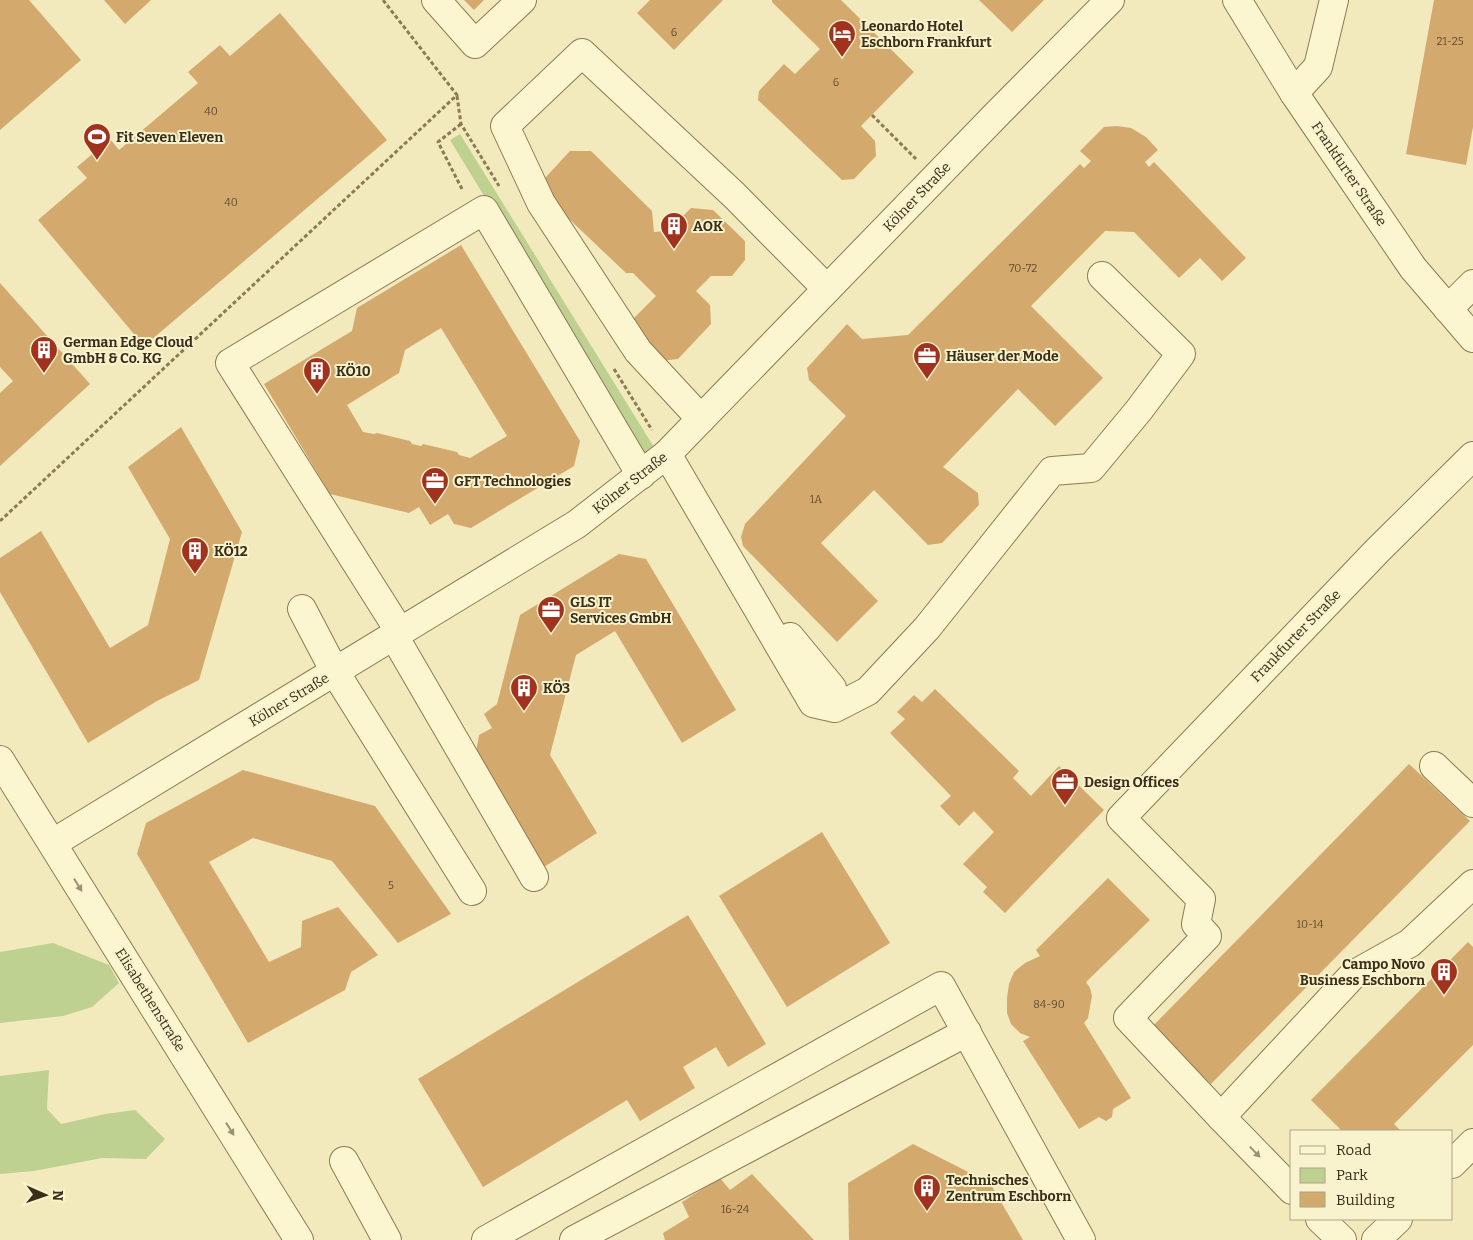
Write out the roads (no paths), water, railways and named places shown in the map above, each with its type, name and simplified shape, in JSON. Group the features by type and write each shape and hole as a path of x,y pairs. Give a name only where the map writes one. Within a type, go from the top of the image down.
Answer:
{"street":[{"path":"436,0 475,44 522,0"},
{"name":"Kölner Straße","path":"53,844 577,524 641,475 667,454 1110,0"},
{"name":"Frankfurter Straße","path":"1237,0 1294,93 1413,268 1473,338"},
{"path":"1294,93 1318,67 1334,0"},
{"path":"701,419 638,351 541,203 505,126 582,52 734,195 827,289"},
{"path":"534,877 397,634 230,363 484,210 641,475"},
{"path":"667,454 814,704 835,708 868,691 927,628 1052,471 1091,468 1139,410 1180,354 1102,276"},
{"path":"1448,309 1473,284"},
{"name":"Frankfurter Straße","path":"1221,1117 1128,1018 1207,936 1196,924 1201,899 1121,818 1378,550 1473,456"},
{"path":"736,572 832,688"},
{"path":"302,609 335,672 472,891"},
{"name":"Elisabethenstraße","path":"0,760 299,1240"},
{"path":"1434,766 1473,803"},
{"path":"1290,1188 1221,1117 1354,975 1410,943 1473,884"},
{"path":"486,1240 941,986 1082,1240"},
{"path":"574,1240 967,1032"},
{"path":"1453,1163 1473,1143"},
{"path":"344,1161 388,1240"},
{"path":"1321,1220 1342,1240"},
{"path":"1376,1240 1397,1220"}],"place":[{"name":"Leonardo Hotel Eschborn Frankfurt","path":"842,58"},
{"name":"Fit Seven Eleven","path":"97,161"},
{"name":"AOK","path":"674,250"},
{"name":"German Edge Cloud GmbH & Co. KG","path":"44,374"},
{"name":"Häuser der Mode","path":"927,380"},
{"name":"KÖ10","path":"317,395"},
{"name":"GFT Technologies","path":"435,505"},
{"name":"KÖ12","path":"195,575"},
{"name":"GLS IT Services GmbH","path":"551,634"},
{"name":"KÖ3","path":"524,712"},
{"name":"Design Offices","path":"1065,806"},
{"name":"Campo Novo Business Eschborn","path":"1444,996"},
{"name":"Technisches Zentrum Eschborn","path":"927,1212"}]}
